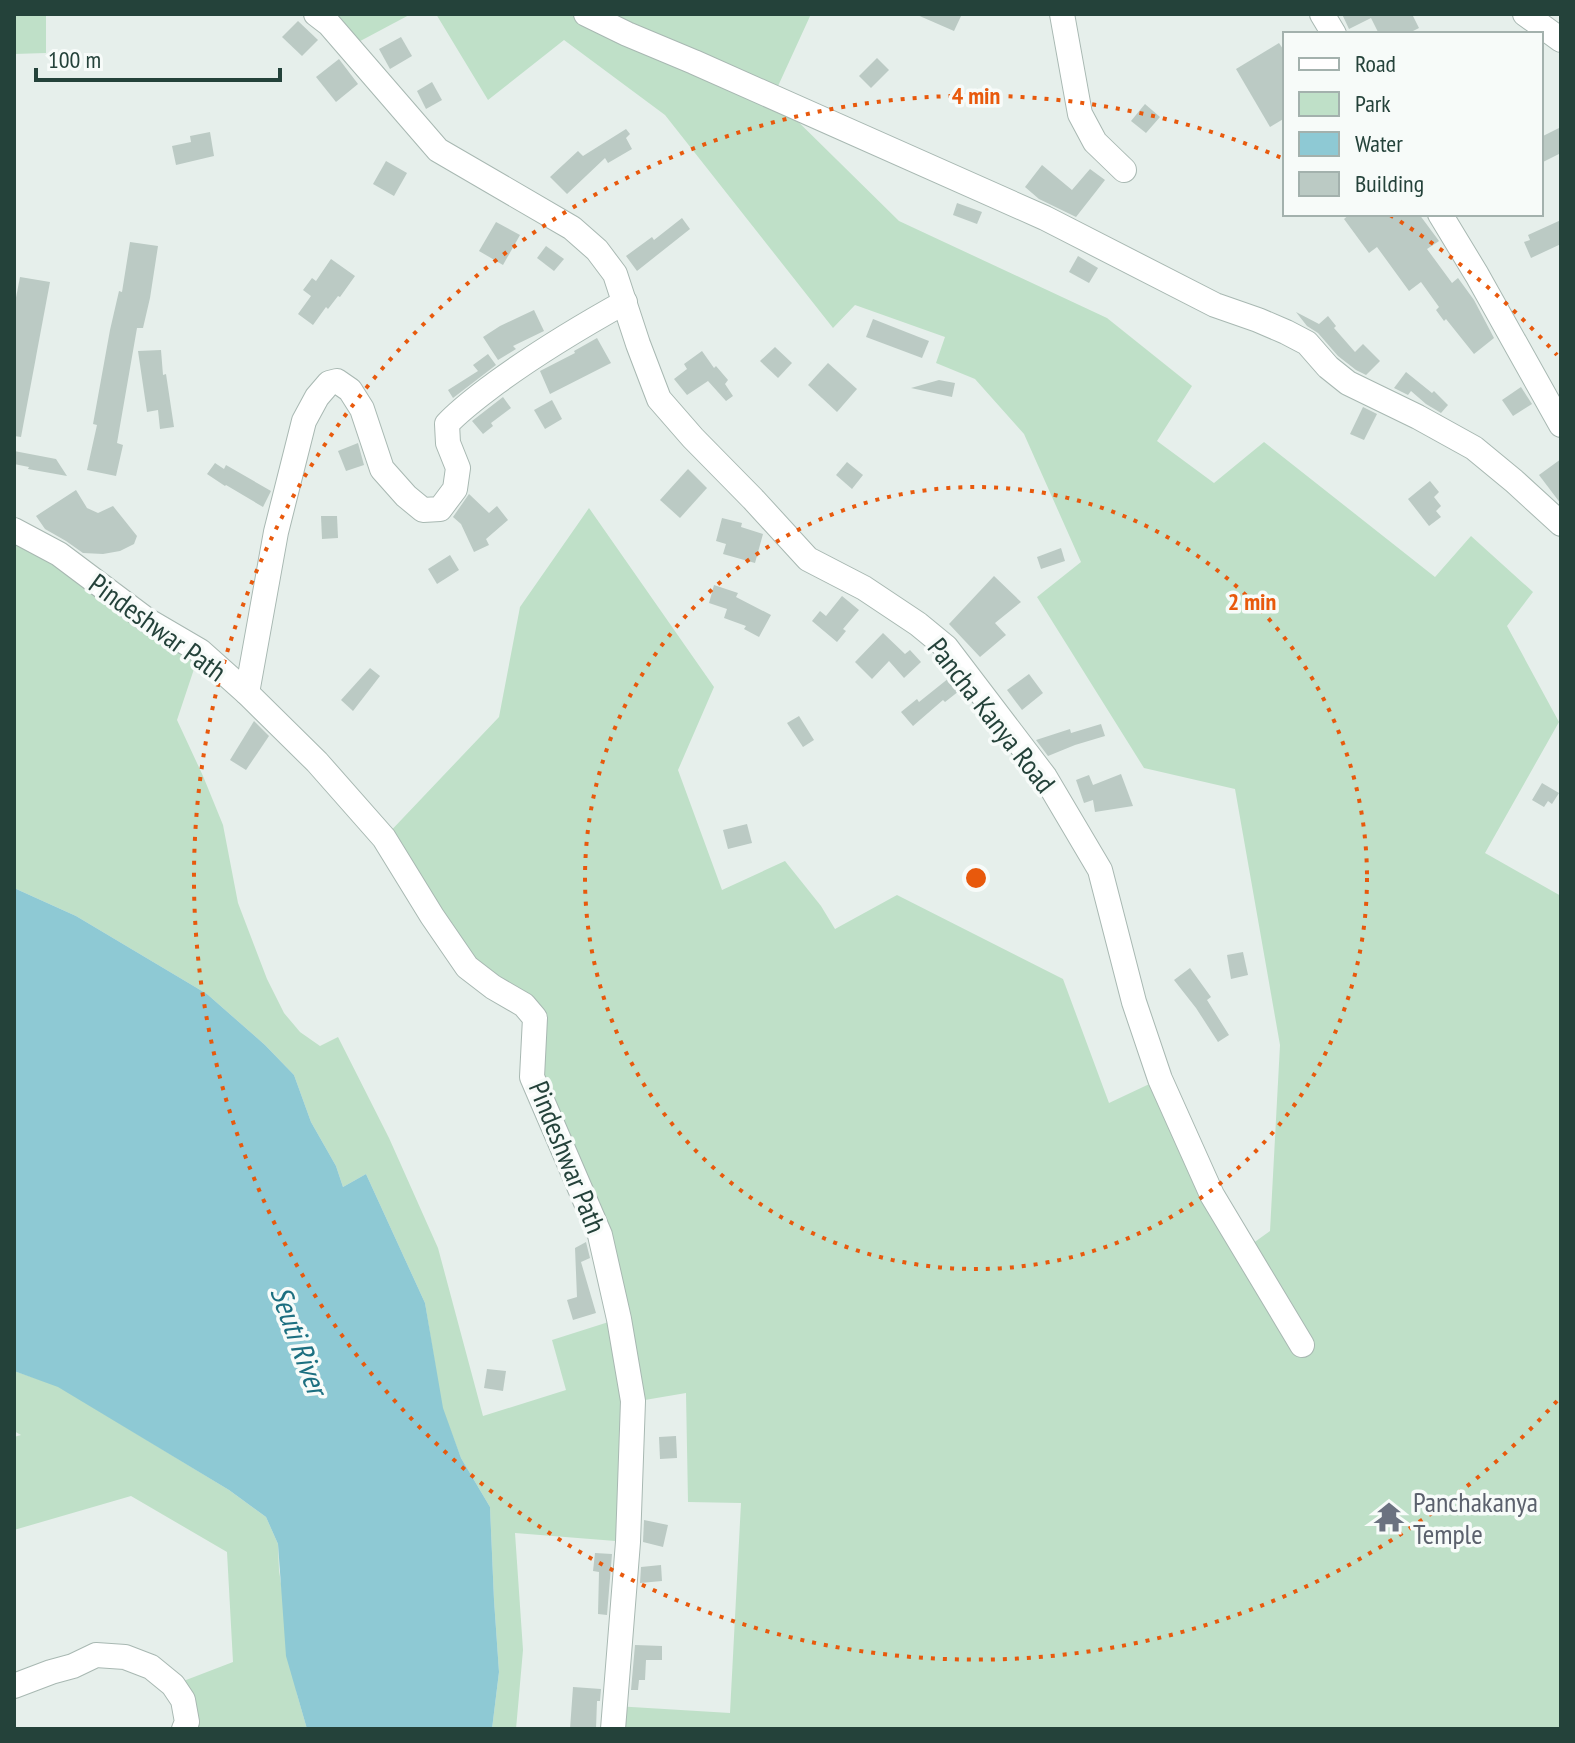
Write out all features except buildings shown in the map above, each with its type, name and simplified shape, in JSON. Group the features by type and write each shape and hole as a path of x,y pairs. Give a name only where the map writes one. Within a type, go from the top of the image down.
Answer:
{"street":[{"name":"Pancha Kanya Road","path":"316,14 329,24 438,150 572,228 597,250 615,274 659,399 808,559 864,588 946,647 1045,777 1100,870 1134,1002 1160,1079 1212,1195 1302,1345"},
{"path":"586,14 1045,218 1215,305 1286,332 1307,343 1328,367 1348,383 1474,448 1561,524"},
{"path":"1062,14 1080,114 1095,142 1124,170"},
{"path":"1322,14 1333,32"},
{"path":"1525,14 1561,40"},
{"path":"1441,216 1561,425"},
{"path":"247,693 276,532 295,451 304,421 329,383 337,381 350,390 362,409 382,469 423,510 440,509 455,489 458,468 448,443 447,424 460,410 522,365 625,302"},
{"name":"Pindeshwar Path","path":"14,530 59,554 147,620 200,651 247,693 317,762 384,838 467,967 524,1005 535,1018 532,1077 600,1235 633,1401 628,1542 613,1729"},
{"path":"14,1686 96,1655 125,1657 151,1667 173,1685 183,1700 187,1722 184,1729"}],"green space":[{"path":"14,14 46,14 46,53 14,54"},
{"path":"316,14 411,14 349,47"},
{"path":"436,14 811,14 773,97 899,221 1107,318 1192,386 1157,441 1214,483 1264,442 1435,577 1471,536 1533,592 1507,626 1559,722 1485,853 1561,896 1561,1729 613,1729 615,1706 730,1713 741,1503 688,1502 686,1393 633,1402 628,1542 515,1533 523,1650 516,1729 492,1729 499,1672 490,1507 461,1458 442,1408 425,1303 366,1174 343,1187 336,1166 311,1122 294,1075 207,994 76,916 14,888 14,530 200,651 177,720 223,825 238,903 267,979 284,1013 300,1032 320,1046 338,1037 389,1138 438,1248 483,1416 566,1390 552,1340 618,1319 532,1077 535,1018 493,987 384,838 499,717 520,607 589,508 714,687 678,770 722,890 785,861 835,929 897,895 1063,979 1109,1103 1160,1079 1245,1249 1270,1231 1280,1045 1235,789 1144,768 1037,597 1081,562 1024,434 975,379 936,363 945,337 855,305 833,328 665,115 564,40 488,100"},
{"path":"14,1371 58,1386 229,1490 266,1517 278,1544 297,1694 307,1729 184,1729 173,1685 233,1662 227,1552 131,1496 14,1530 14,1437 21,1435 14,1431"}],"water":[{"name":"Seuti River","path":"14,888 76,916 207,994 294,1075 311,1122 336,1166 343,1187 366,1174 425,1303 443,1408 461,1458 490,1507 499,1672 492,1729 307,1729 286,1656 278,1544 266,1517 229,1490 58,1387 14,1371"}],"place":[{"name":"Panchakanya Temple","path":"1389,1517"}]}
